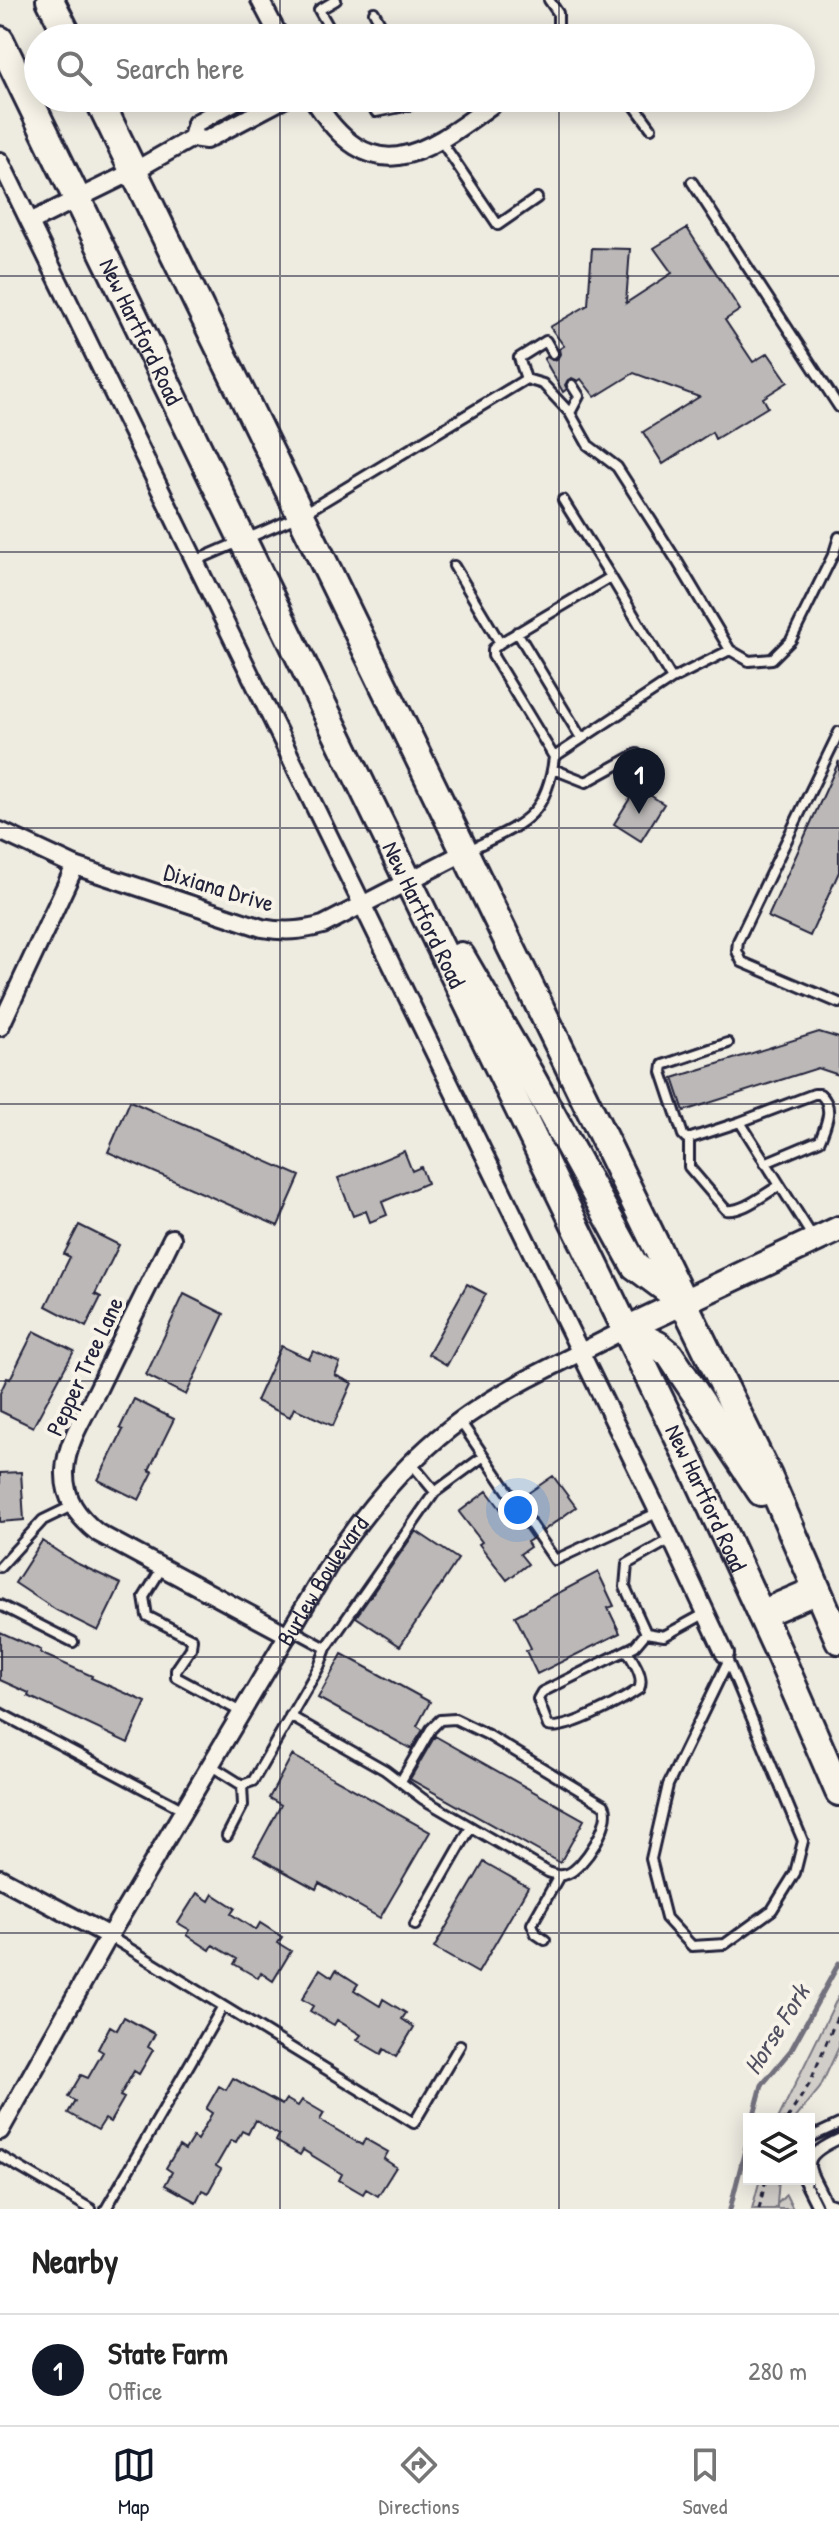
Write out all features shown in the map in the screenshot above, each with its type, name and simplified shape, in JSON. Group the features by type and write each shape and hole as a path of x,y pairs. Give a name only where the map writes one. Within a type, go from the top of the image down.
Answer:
{"main road":[{"path":"50,0 62,24"},
{"name":"New Hartford Road","path":"0,40 24,90"},
{"name":"New Hartford Road","path":"35,112 626,1329 761,1614 839,1792"},
{"path":"105,112 768,1476 839,1640"},
{"path":"408,882 451,939 492,1007 635,1266 683,1300"},
{"path":"626,1329 658,1345 670,1355 796,1545"},
{"path":"761,1614 817,1590"}],"street":[{"path":"260,0 273,24"},
{"path":"192,138 196,123 216,112"},
{"path":"30,222 134,171 192,138 206,140 259,112"},
{"path":"322,112 335,131 350,144 368,153 388,157 407,155 441,141 481,112"},
{"name":"New Hartford Road","path":"0,161 659,1512 726,1658"},
{"name":"Dixiana Drive","path":"0,831 75,866 262,928 284,932 323,925 465,852"},
{"path":"0,1027 75,866"},
{"name":"Burlew Boulevard","path":"0,2131 109,1936 332,1560 359,1522 411,1463 460,1421 492,1400 683,1300 839,1229"},
{"name":"Pepper Tree Lane","path":"72,1506 65,1488 69,1451 172,1238"},
{"path":"72,1506 82,1521 98,1533 290,1632"},
{"path":"0,1878 109,1936"}],"lane":[{"path":"327,24 319,10 336,0"},
{"path":"549,0 558,13 558,24"},
{"path":"374,12 380,24"},
{"path":"639,112 651,128"},
{"path":"441,141 498,225 537,198"},
{"path":"692,182 839,407"},
{"path":"526,379 519,358 546,341 553,353"},
{"path":"195,562 301,515 526,379 543,384 570,413 588,445 617,467 730,650 749,661 772,659 791,640 839,537"},
{"path":"570,413 579,396 572,385"},
{"path":"563,500 672,679"},
{"path":"454,566 500,643"},
{"path":"465,852 532,816 548,789 553,769 554,757 493,656 493,649 611,577"},
{"path":"517,632 581,738"},
{"path":"554,757 672,679 730,650"},
{"path":"839,732 738,941 737,951 742,962 839,1003"},
{"path":"553,769 586,782 637,754"},
{"path":"728,1043 663,1065 662,1072 683,1135 689,1138 814,1094 820,1094 828,1102 829,1113 820,1140 765,1163"},
{"path":"740,1122 814,1240"},
{"path":"689,1138 689,1167 726,1210 742,1208 779,1186"},
{"path":"460,1421 555,1560 659,1512"},
{"path":"242,1785 253,1781 319,1667 326,1648 435,1492 484,1456"},
{"path":"411,1463 435,1492"},
{"path":"0,1567 43,1520 72,1506"},
{"path":"646,1633 625,1587 627,1564 671,1538"},
{"path":"162,1568 144,1597 147,1616 192,1639 191,1648 176,1670 176,1677 242,1713"},
{"path":"0,1605 73,1642"},
{"path":"646,1633 664,1636 706,1613"},
{"path":"290,1632 326,1648"},
{"path":"627,1650 641,1677 639,1689 571,1724 557,1728 548,1726 539,1705 542,1692 635,1646 646,1633"},
{"path":"726,1658 803,1841 795,1873 772,1910 725,1944 692,1946 666,1918 651,1859 668,1785 726,1658"},
{"path":"0,1713 184,1810"},
{"path":"290,1716 401,1781 408,1789 471,1827 559,1876 570,1874 585,1859 608,1816 604,1805 488,1735 455,1719 440,1720 431,1729 401,1781"},
{"path":"210,1765 242,1785"},
{"path":"227,1836 243,1805 242,1785"},
{"path":"415,1925 471,1827"},
{"path":"545,1940 536,1934 532,1924 559,1876"},
{"path":"109,1936 414,2123 460,2045"},
{"path":"106,2209 223,2006"},
{"path":"815,2135 839,2124"},
{"path":"839,2139 817,2149 810,2157 826,2202 839,2206"},
{"path":"0,2156 91,2209"},
{"path":"806,2185 818,2209"}],"path":[{"path":"791,2113 810,2083 839,2012"},
{"path":"759,2209 765,2185"}],"shaded area":[{"path":"839,1995 839,2047 820,2088 800,2113 781,2113"},
{"path":"758,2185 779,2185 777,2204 786,2195 793,2209 777,2209 777,2205 775,2209 752,2209"}],"building":[{"path":"687,228 740,310 725,320 753,362 768,353 788,382 763,398 768,407 715,439 712,432 663,464 643,432 699,397 634,373 595,397 581,379 568,380 565,385 567,389 563,392 544,359 557,359 559,349 564,346 550,327 588,305 592,248 630,249 626,303 672,273 654,248"},
{"path":"839,761 839,872 810,936 768,917"},
{"path":"637,787 664,804 641,841 614,824"},
{"path":"819,1032 839,1038 839,1075 818,1068 684,1111 673,1078"},
{"path":"130,1101 300,1176 278,1226 108,1152"},
{"path":"404,1151 412,1171 421,1167 427,1183 382,1202 387,1215 370,1222 366,1211 353,1216 338,1178"},
{"path":"79,1225 119,1245 95,1294 101,1297 86,1327 46,1306 70,1257 64,1254"},
{"path":"467,1284 486,1294 447,1365 428,1354"},
{"path":"184,1294 224,1314 186,1395 146,1375"},
{"path":"34,1331 74,1351 33,1427 0,1411 0,1393"},
{"path":"281,1346 309,1359 313,1351 340,1363 335,1375 352,1383 333,1426 294,1408 290,1417 256,1401"},
{"path":"134,1399 174,1419 149,1470 153,1472 139,1500 98,1480 123,1430 120,1428"},
{"path":"21,1472 24,1520 0,1522 0,1473"},
{"path":"553,1476 576,1507 543,1531 521,1498"},
{"path":"487,1491 503,1512 510,1507 532,1539 527,1542 530,1547 520,1554 528,1564 507,1580 459,1512"},
{"path":"416,1531 458,1559 400,1646 356,1617"},
{"path":"42,1541 74,1562 121,1584 98,1631 56,1610 15,1583"},
{"path":"598,1572 614,1606 608,1608 620,1633 537,1674 526,1651 531,1648 515,1616"},
{"path":"0,1632 146,1702 128,1743 0,1680"},
{"path":"342,1654 430,1702 417,1726 423,1730 411,1749 318,1698"},
{"path":"435,1736 584,1820 560,1863 410,1779"},
{"path":"292,1755 430,1832 380,1918 319,1883 316,1889 254,1855 281,1805 269,1798"},
{"path":"484,1862 528,1887 478,1973 434,1948"},
{"path":"197,1893 209,1901 213,1894 235,1908 231,1914 256,1930 260,1923 282,1937 278,1943 291,1951 273,1981 261,1973 258,1978 234,1964 237,1959 213,1945 210,1950 187,1935 190,1930 178,1923"},
{"path":"320,1969 332,1977 336,1970 358,1984 354,1990 380,2006 383,1999 406,2013 402,2019 414,2027 396,2057 384,2049 381,2054 357,2040 361,2035 337,2020 334,2025 310,2011 313,2006 302,1999"},
{"path":"124,2017 155,2034 148,2047 153,2050 139,2074 134,2071 120,2096 124,2098 110,2122 105,2119 98,2130 68,2113 75,2101 68,2097 81,2075 88,2078 103,2052 98,2049 110,2026 117,2030"},
{"path":"233,2078 282,2105 286,2099 298,2106 302,2100 324,2113 320,2120 362,2145 365,2139 388,2152 384,2159 396,2167 378,2196 366,2189 363,2194 339,2180 342,2174 303,2150 300,2155 276,2141 279,2135 255,2120 248,2134 242,2131 236,2142 231,2140 216,2166 221,2169 208,2193 202,2190 196,2202 165,2185 172,2172 166,2168 179,2146 185,2150 193,2137 197,2140 212,2113 206,2109 219,2086 226,2090"}],"waterway":[{"name":"Horse Fork","path":"755,2113 762,2085 791,2050 839,1963"},
{"name":"Horse Fork","path":"730,2209 743,2158"}],"place":[{"name":"State Farm","path":"639,814"}]}
